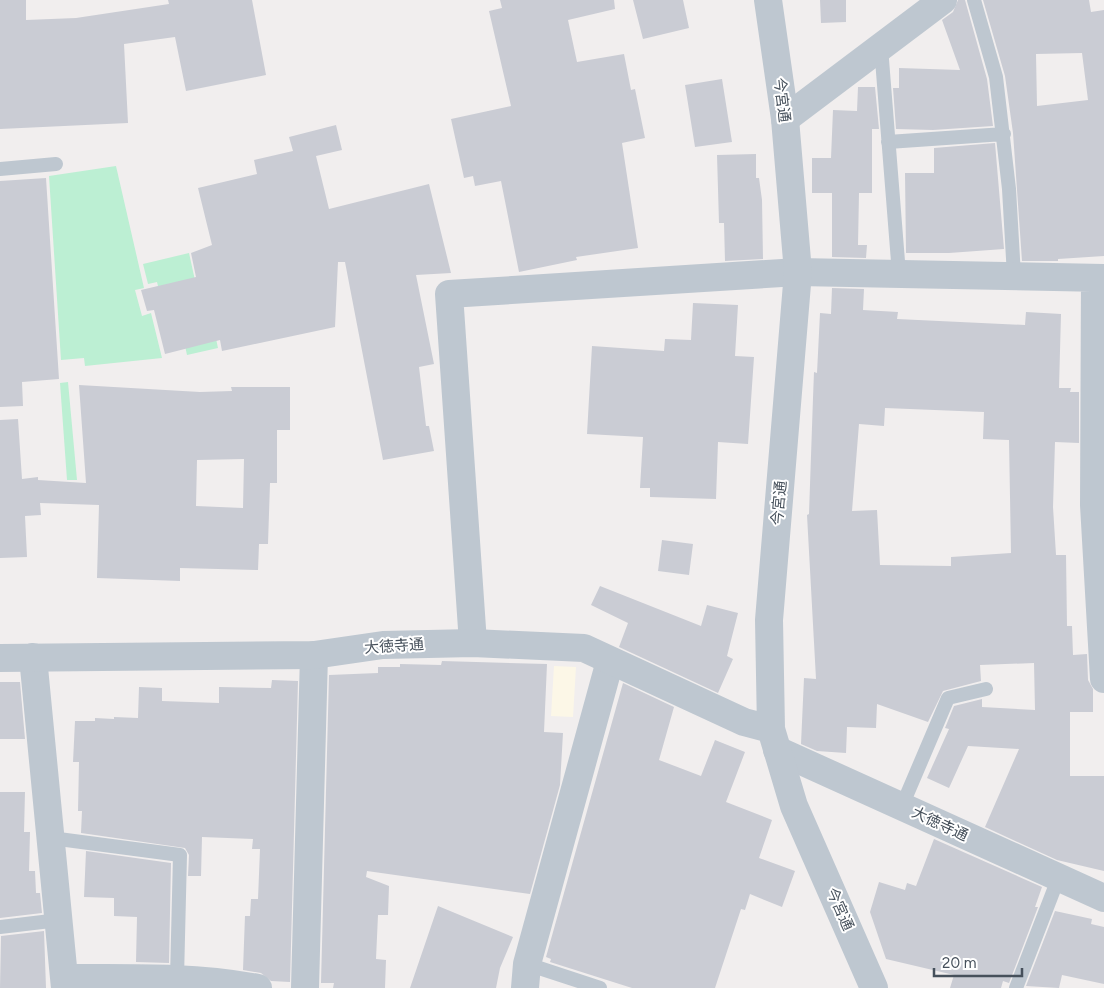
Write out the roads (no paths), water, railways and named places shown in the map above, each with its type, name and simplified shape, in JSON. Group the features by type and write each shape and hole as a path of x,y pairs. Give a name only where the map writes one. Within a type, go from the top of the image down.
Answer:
{"street":[{"name":"今宮通","path":"768,0 785,119 798,272 769,620 774,740 794,806 874,988"},
{"path":"785,119 943,0"},
{"path":"473,643 449,294 798,272 1100,278 1099,447 1094,505 1101,585 1104,678"},
{"name":"大徳寺通","path":"0,658 314,654 383,645 473,643 584,648 744,722 774,740 902,806 1058,879 1104,898"},
{"path":"305,988 314,654"},
{"path":"33,657 65,983 177,978 217,980 258,988"},
{"path":"526,976 610,661"}],"lane":[{"path":"974,0 996,77 1004,134 1014,276"},
{"path":"881,47 899,274"},
{"path":"888,142 1004,134"},
{"path":"0,169 56,164"},
{"path":"902,806 948,698 986,689"},
{"path":"52,838 180,855 177,978"},
{"path":"1016,988 1058,879"},
{"path":"0,927 59,920"},
{"path":"526,976 600,988"}]}
